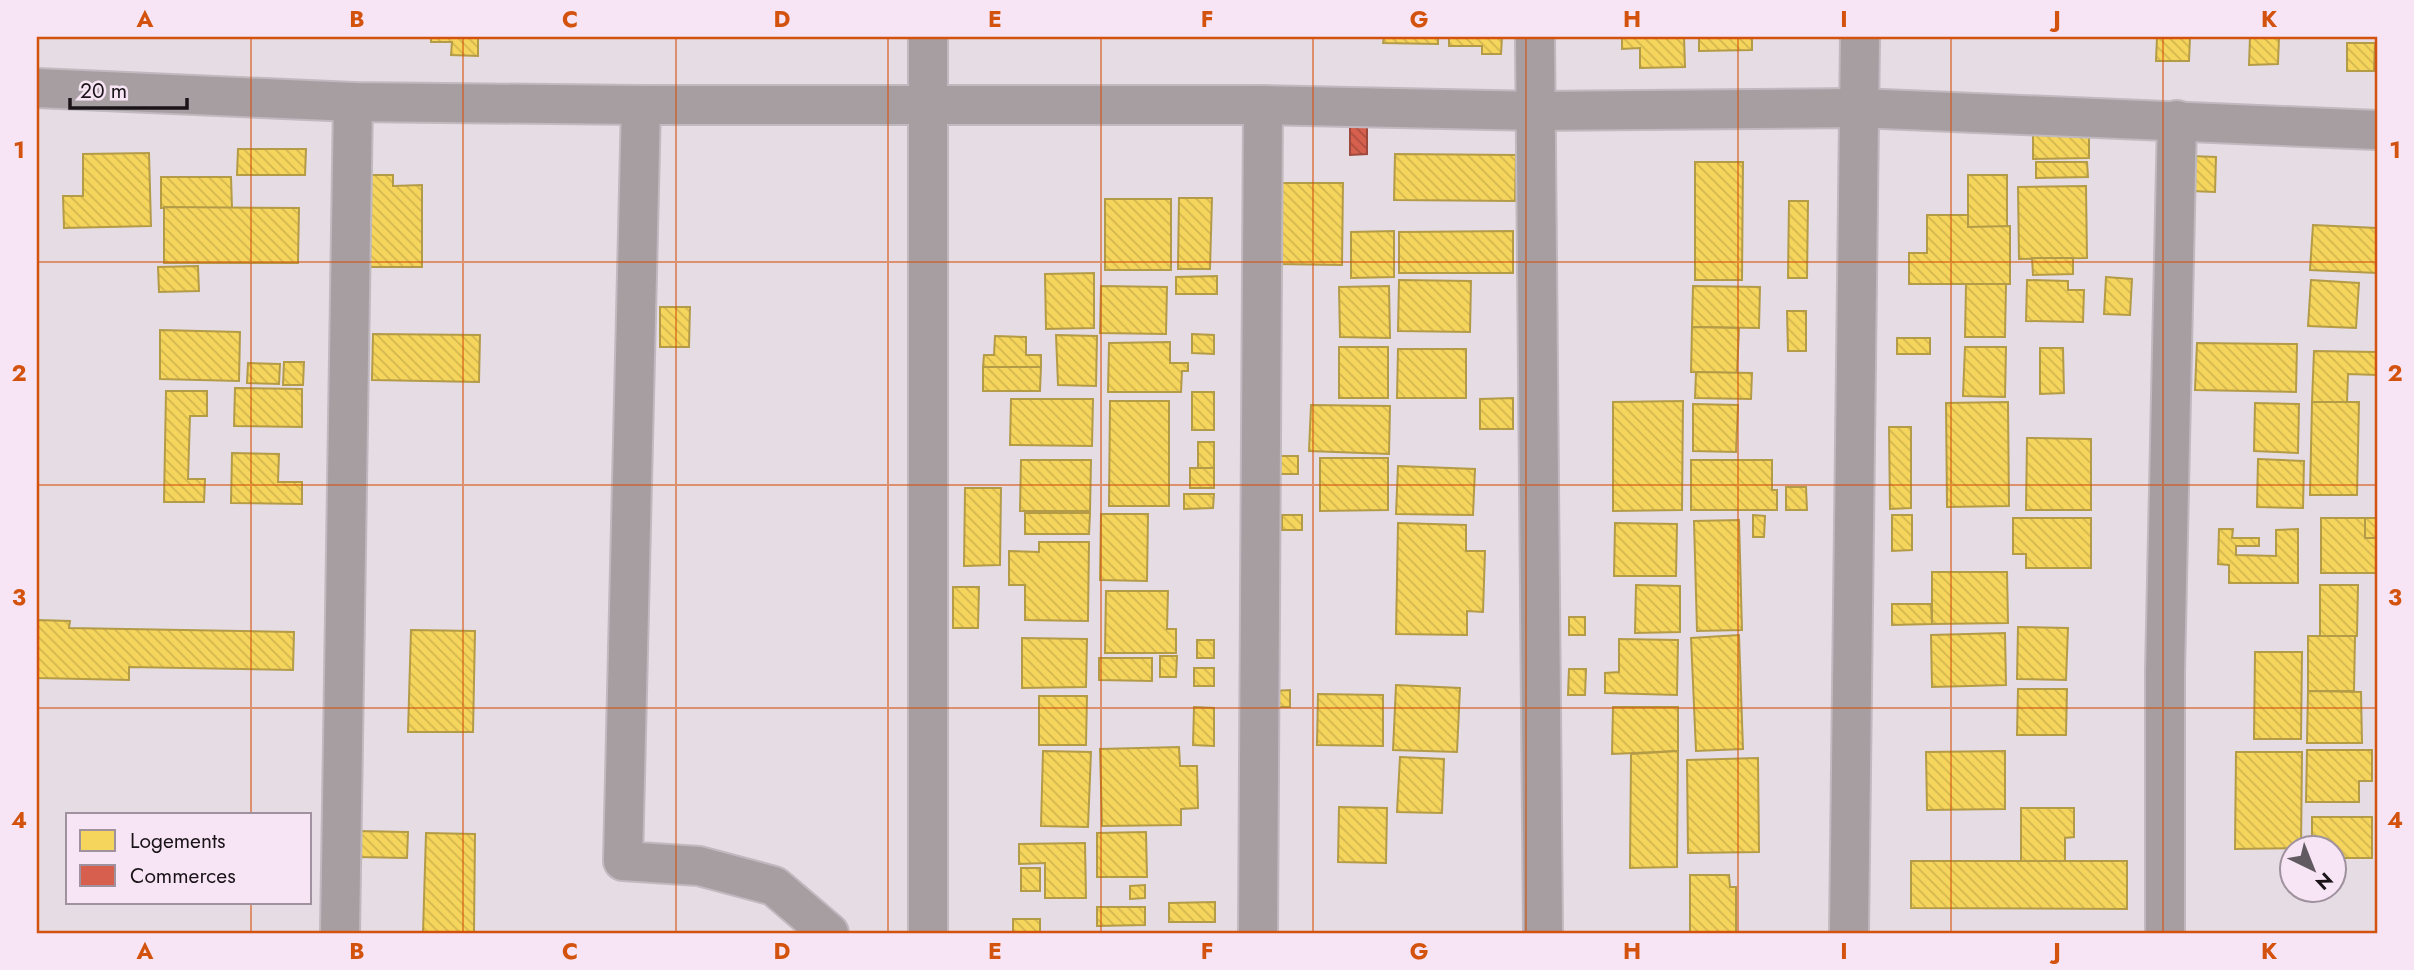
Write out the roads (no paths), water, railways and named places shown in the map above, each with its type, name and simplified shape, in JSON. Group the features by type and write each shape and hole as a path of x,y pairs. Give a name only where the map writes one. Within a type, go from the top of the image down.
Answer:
{"street":[{"path":"928,37 928,933"},
{"path":"1535,37 1543,933"},
{"path":"1849,933 1860,37"},
{"path":"37,88 353,102 927,107 1263,105 1534,111 1859,108 2377,130"},
{"path":"341,933 353,102"},
{"path":"641,105 623,861 699,866 774,886 829,933"},
{"path":"1258,933 1263,105"},
{"path":"2165,933 2165,672 2177,120"}]}
